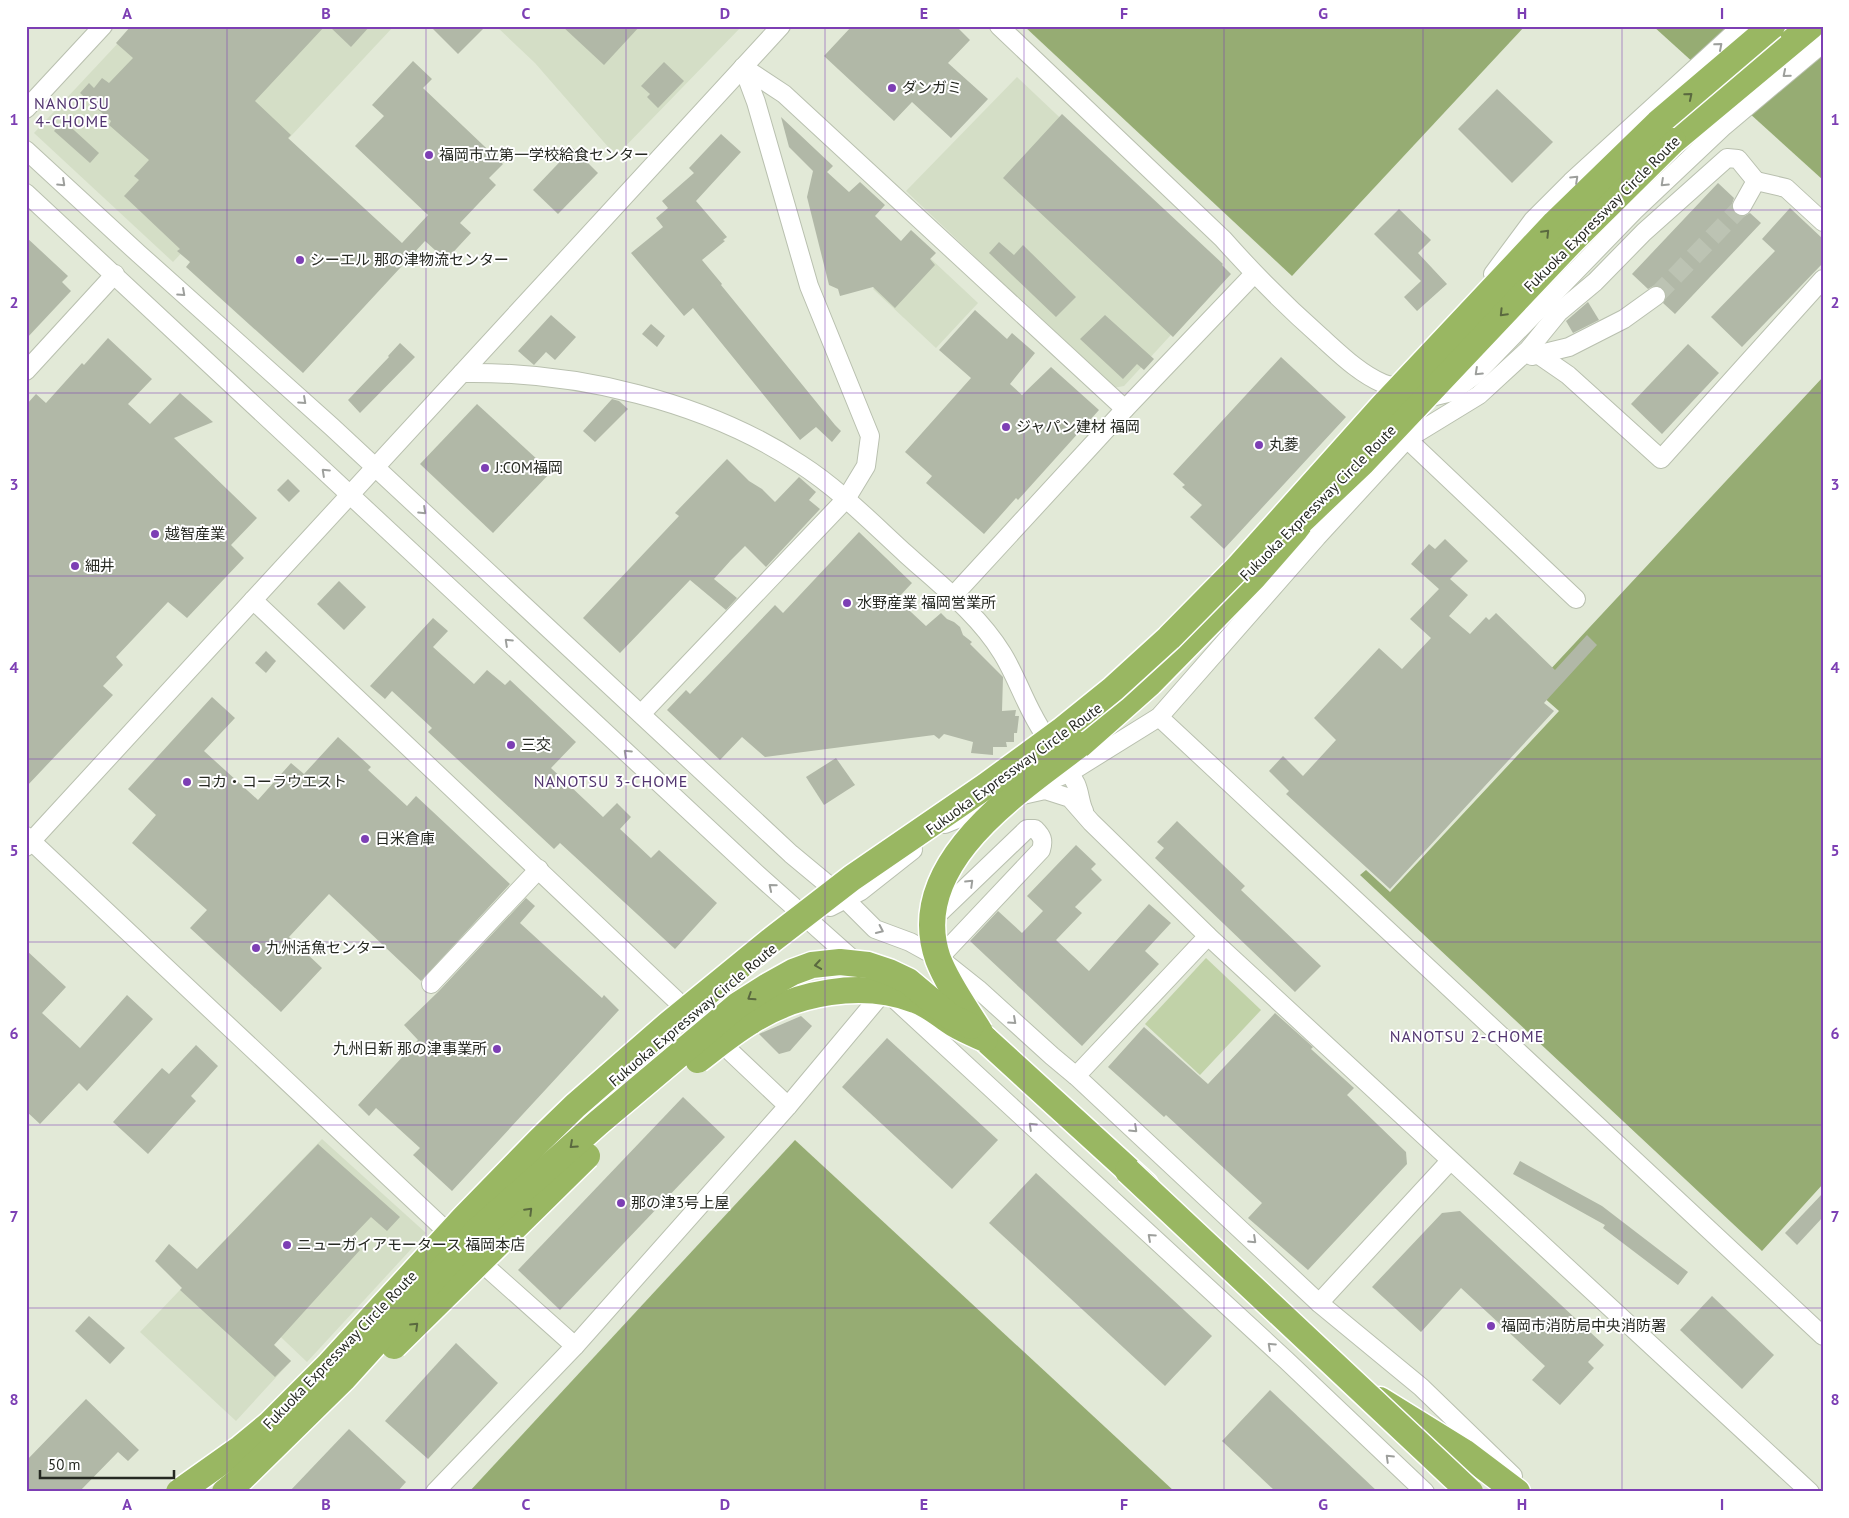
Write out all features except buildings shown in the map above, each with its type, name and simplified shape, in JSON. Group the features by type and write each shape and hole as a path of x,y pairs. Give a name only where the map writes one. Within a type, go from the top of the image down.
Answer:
{"highway":[{"name":"Fukuoka Expressway Circle Route","path":"179,1492 241,1448 270,1424 328,1366 540,1140 581,1101 669,1024 773,939 852,878 957,807 1035,750 1113,689 1141,664 1237,569 1383,406 1555,223 1658,123 1772,26"},
{"name":"Fukuoka Expressway Circle Route","path":"201,1492 245,1458 335,1370 507,1184 580,1112 670,1031 726,983 855,883 1035,757 1115,694 1174,644 1362,463 1571,242 1673,141 1811,26"},
{"path":"978,1032 947,973 938,944 937,932 939,908 944,889 951,871 966,846 989,818 1080,745 1150,683 1253,578 1295,530 1366,434 1383,406"},
{"path":"1305,517 1228,608 1159,674 1079,745 999,808 953,859 939,888 934,910 935,943 938,958 945,974 978,1032 1470,1492"},
{"path":"225,1492 242,1478 343,1379 477,1231 598,1123 738,1005 793,972 812,966 840,962 868,965 908,981 951,1017 978,1032 1154,1194 1229,1268 1345,1377 1464,1452 1517,1492"},
{"path":"217,1492 288,1444 353,1387 609,1135 699,1059 751,1021 776,1008 802,998 837,992 873,991 896,994 915,1000 942,1014 953,1023 978,1032"}],"street":[{"path":"26,109 103,26"},
{"path":"575,1346 456,1240 28,841 253,600 781,26"},
{"path":"998,26 1224,239 1254,274 1285,305 1361,372 1384,384 1396,386 1407,384 1458,322 1532,220 1696,66 1742,26"},
{"path":"1285,305 1307,334 1368,386 1404,403 1452,392 1475,375 1634,212 1724,126 1823,43"},
{"path":"743,67 784,94 1125,409"},
{"path":"641,714 846,499 866,466 870,436 809,286 756,102 743,67"},
{"path":"26,150 375,467 791,854 844,898 875,929 910,942 939,958 978,989 1076,1076 1319,1303 1421,1387 1530,1492"},
{"path":"217,1492 280,1421 682,1004 719,974 740,960 794,931 809,919 844,898 861,891 945,824 1069,772 1159,717 1317,537 1407,440 1479,394 1528,350 1559,312 1595,282 1644,232 1727,158 1738,159 1756,181 1786,188 1823,222"},
{"path":"1742,206 1756,181"},
{"path":"26,193 756,874 851,957 1286,1360 1425,1492"},
{"path":"26,371 115,274"},
{"path":"952,596 1125,409 1254,274"},
{"path":"1539,355 1568,374 1661,459 1823,279"},
{"path":"1516,360 1569,347 1624,319 1656,296"},
{"path":"462,373 489,372 590,383 682,407 744,430 801,464 846,499 982,625 1002,653 1032,715 1077,786 1082,807 1091,822"},
{"path":"1407,440 1576,598"},
{"path":"253,600 788,1106"},
{"path":"1159,717 1823,1336"},
{"path":"1009,798 1045,790 1070,798 1091,822 1208,936 1810,1492"},
{"path":"910,942 1026,829 1035,829 1041,834 1043,842 1041,850 939,958"},
{"path":"431,984 539,869"},
{"path":"1076,1076 1208,936"},
{"path":"435,1492 575,1346 788,1106 885,990"},
{"path":"1319,1303 1450,1161"}],"shaded area":[{"path":"134,26 394,26 173,262 34,133"},
{"path":"496,26 742,26 616,156 535,63"},
{"path":"1024,26 1525,26 1292,276"},
{"path":"1653,26 1823,26 1823,180"},
{"path":"1017,77 1226,275 1124,386 1113,388 906,191"},
{"path":"915,244 978,303 936,348 873,289"},
{"path":"1823,377 1823,1184 1762,1251 1360,875 1366,870 1390,892 1559,711 1533,688"},
{"path":"1206,958 1261,1010 1200,1075 1145,1024"},
{"name":"ニューガイアモータース 福岡本店","path":"322,1139 426,1233 307,1362 203,1263"},
{"path":"795,1140 1132,1452 1175,1492 469,1492"},
{"path":"198,1271 291,1361 236,1421 140,1332"}],"tunnel":[{"path":"1656,296 1742,206"}],"place":[{"name":"ダンガミ","path":"892,88"},
{"name":"福岡市立第一学校給食センター","path":"429,155"},
{"name":"シーエル 那の津物流センター","path":"300,260"},
{"name":"ジャパン建材 福岡","path":"1006,427"},
{"name":"丸菱","path":"1259,445"},
{"name":"J:COM福岡","path":"485,468"},
{"name":"越智産業","path":"155,534"},
{"name":"細井","path":"75,566"},
{"name":"水野産業 福岡営業所","path":"847,603"},
{"name":"三交","path":"511,745"},
{"name":"コカ・コーラウエスト","path":"187,782"},
{"name":"日米倉庫","path":"365,839"},
{"name":"九州活魚センター","path":"256,948"},
{"name":"九州日新 那の津事業所","path":"497,1049"},
{"name":"那の津3号上屋","path":"621,1203"},
{"name":"ニューガイアモータース 福岡本店","path":"287,1245"},
{"name":"福岡市消防局中央消防署","path":"1491,1326"}],"district":[{"name":"NANOTSU 4-CHOME","path":"72,112"},
{"name":"NANOTSU 3-CHOME","path":"611,781"},
{"name":"NANOTSU 2-CHOME","path":"1467,1036"}]}
